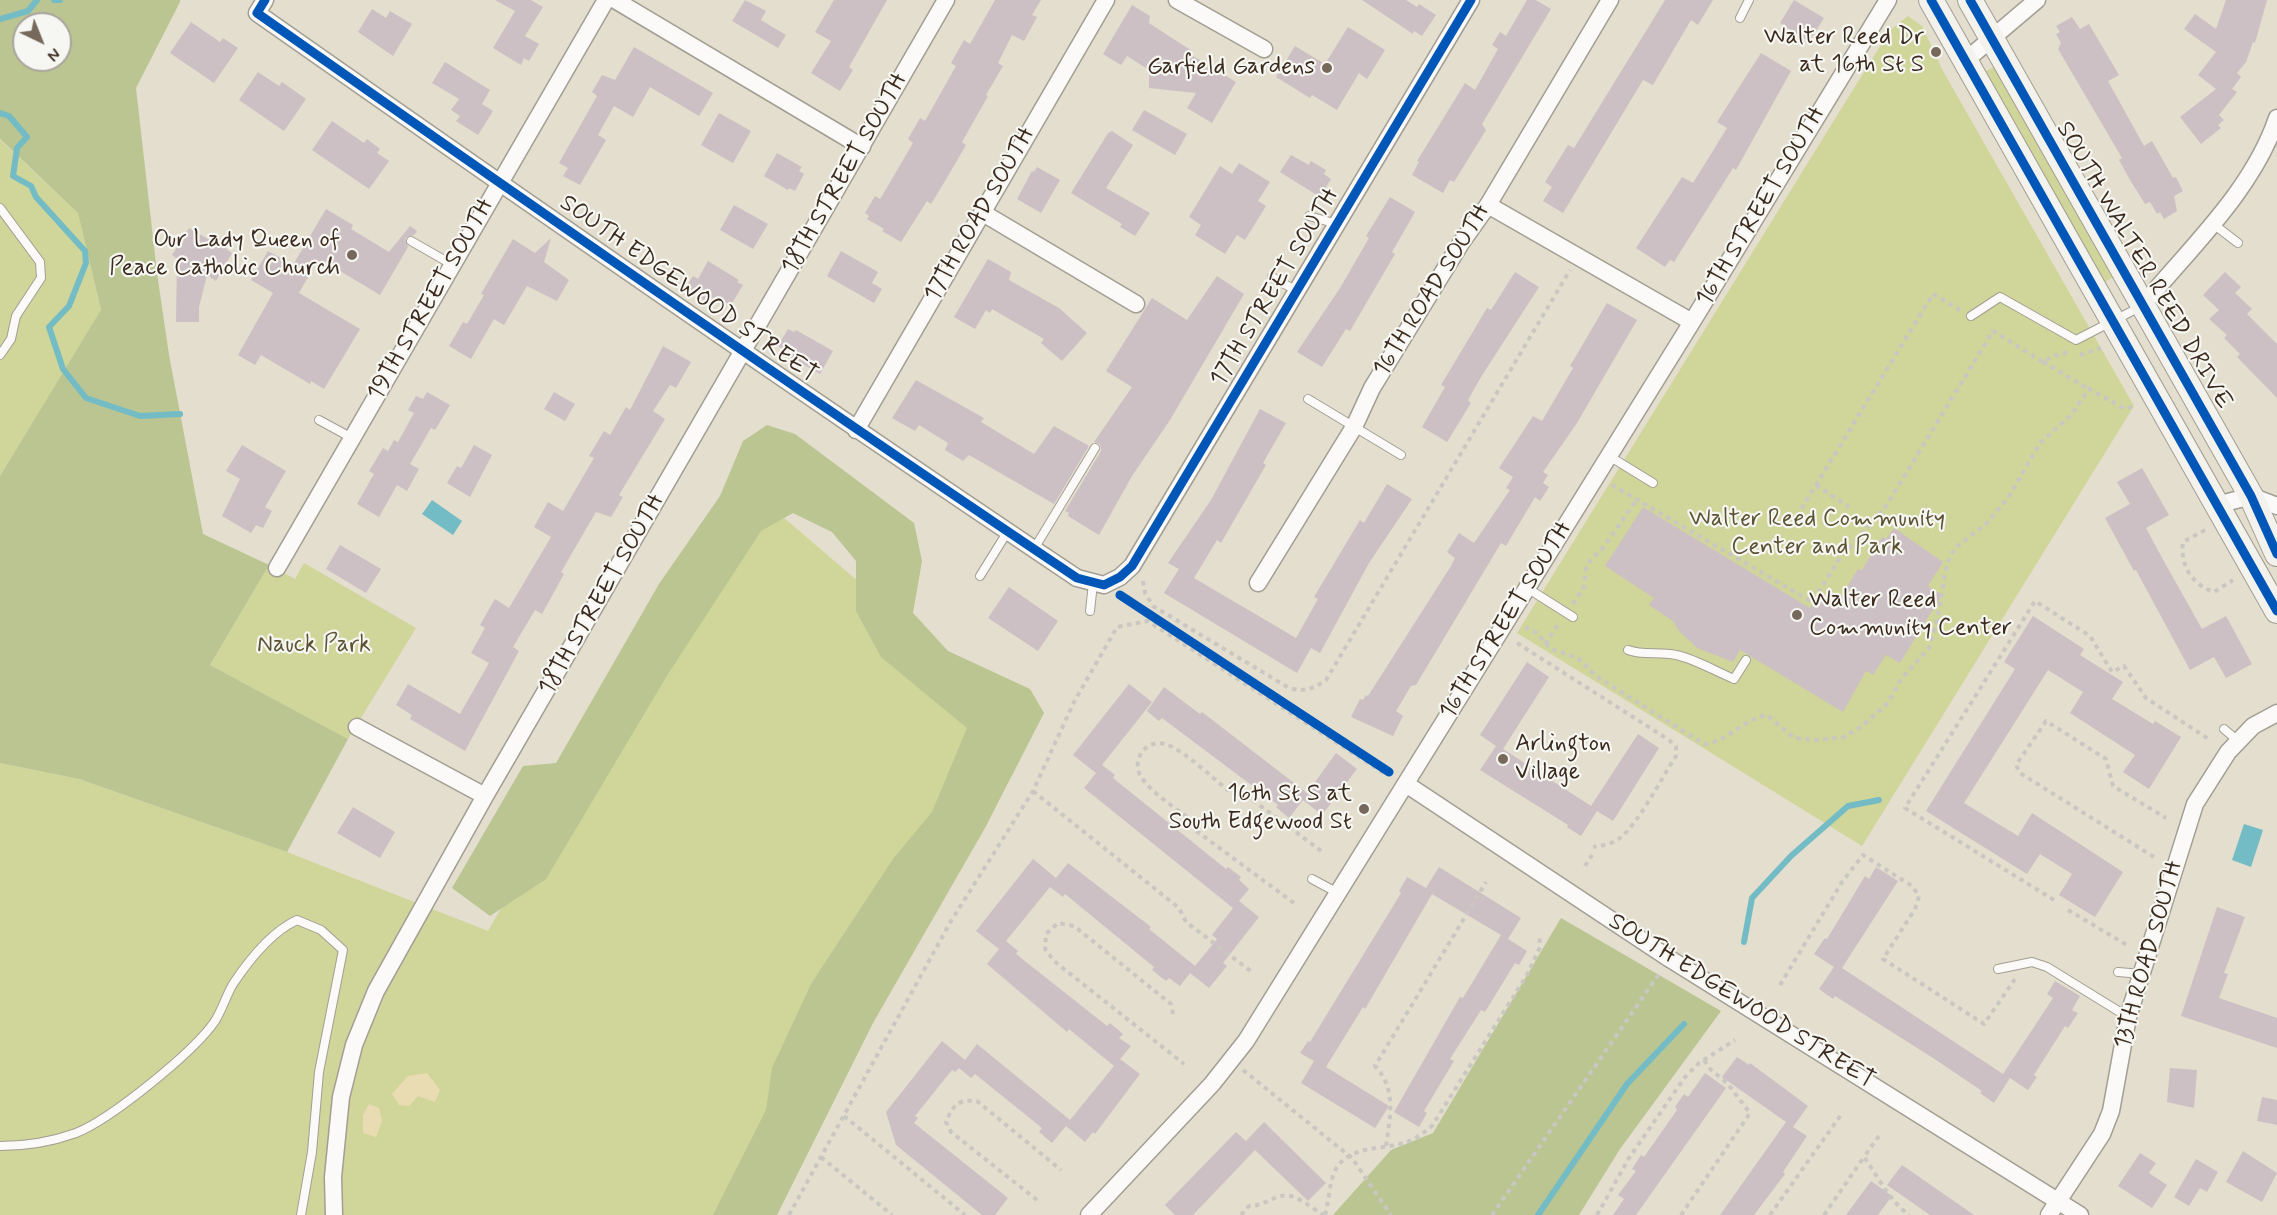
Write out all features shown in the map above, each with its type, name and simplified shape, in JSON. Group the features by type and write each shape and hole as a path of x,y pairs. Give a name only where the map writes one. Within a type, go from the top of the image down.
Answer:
{"main road":[{"path":"1931,0 2277,610"},
{"name":"SOUTH WALTER REED DRIVE","path":"1970,0 2251,496 2277,554"}],"street":[{"name":"19TH STREET SOUTH","path":"277,568 606,0"},
{"path":"615,0 862,147"},
{"name":"18TH STREET SOUTH","path":"334,1215 333,1177 341,1097 354,1046 376,991 485,796 946,0"},
{"name":"17TH ROAD SOUTH","path":"856,430 1106,0"},
{"path":"1177,0 1264,49"},
{"name":"17TH STREET SOUTH","path":"1098,584 1120,577 1132,566 1471,0"},
{"name":"16TH ROAD SOUTH","path":"1258,584 1354,427 1372,388 1461,243 1488,205 1610,0"},
{"name":"16TH STREET SOUTH","path":"1089,1215 1233,1060 1692,322 1888,0"},
{"path":"1965,61 2037,0"},
{"name":"SOUTH EDGEWOOD STREET","path":"261,6 500,184 743,353 1077,578 1098,584"},
{"path":"2142,306 2211,223 2252,168 2277,118"},
{"path":"1488,205 1692,322"},
{"path":"983,213 1136,304"},
{"path":"2217,505 2251,496 2277,506"},
{"name":"13TH ROAD SOUTH","path":"2054,1208 2102,1134 2111,1111 2128,1017 2196,804 2228,752 2253,726 2277,713"},
{"path":"357,727 485,796"},
{"name":"SOUTH EDGEWOOD STREET","path":"1406,784 1670,959 2054,1208 2080,1215"}],"lane":[{"path":"1740,18 1749,0"},
{"path":"0,208 40,262 41,278 16,316 11,339 0,355"},
{"path":"1310,216 1337,224"},
{"path":"2211,223 2238,243"},
{"path":"411,241 453,265"},
{"path":"1272,277 1297,291"},
{"path":"1971,316 2000,297 2076,340 2142,306"},
{"path":"1308,399 1401,455"},
{"path":"319,420 352,438"},
{"path":"1034,549 1095,448"},
{"path":"1609,456 1653,483"},
{"path":"980,576 1008,531"},
{"path":"1090,611 1098,584"},
{"path":"1527,588 1570,615"},
{"path":"1628,650 1642,655 1659,652 1678,656 1734,679 1746,660"},
{"path":"2224,729 2238,741"},
{"path":"1312,879 1338,893"},
{"path":"0,1146 50,1141 79,1132 107,1115 176,1061 199,1038 214,1022 234,984 278,929 297,920 321,930 343,950 319,1072 312,1152 301,1215"},
{"path":"1998,969 2032,962 2047,968 2128,1017"},
{"path":"2118,972 2142,974"}],"path":[{"path":"1142,577 1145,593 1153,606 1289,688 1300,691 1314,688 1326,680 1571,268"},
{"path":"1792,524 1933,294 1971,316"},
{"path":"1612,484 1812,602 1838,561 1886,506 1993,331 2125,409 2134,406"},
{"path":"2043,362 2066,352 2081,355 2101,348"},
{"path":"1526,627 1536,633 1551,649 1578,658 1596,676 1704,744 1725,738 1755,717 1767,715 1794,738 1817,741 1844,738 1862,726 1888,703 1901,680 1929,648 1937,621 1947,563 1955,548 1987,523 2008,498 2040,443 2071,415 2089,389"},
{"path":"1816,485 1849,507"},
{"path":"1545,644 1570,615 1584,587 1586,569 1591,559 1603,548 1638,498"},
{"path":"2205,530 2183,542 2181,553 2187,573 2202,588 2214,592 2233,580"},
{"path":"789,1215 951,921 1033,791 1074,702 1117,627 1148,621 1388,773 1120,595"},
{"path":"2054,900 1905,808 2035,601 2090,636 2112,672 2124,666 2146,698 2210,740"},
{"path":"1518,643 1676,747 1676,756 1632,824 1620,838 1606,845 1593,847"},
{"path":"2154,857 2020,773 2016,765 2046,722 2106,759 2113,786 2166,818"},
{"path":"1294,903 1195,830 1199,826 1146,783 1139,773 1137,761 1142,751 1153,744 1164,744 1177,751 1228,790 1231,784 1324,854"},
{"path":"1033,791 1179,908 1186,922 1252,972"},
{"path":"1585,866 1592,855"},
{"path":"1780,985 1842,882 1863,855 1912,886 1919,896 1915,909 1883,959 1984,1024 2027,963"},
{"path":"1386,1146 1391,1112 1390,1093 1384,1076 1375,1066 1486,882"},
{"path":"2068,910 2127,945"},
{"path":"1173,1014 1171,1004 1074,926 1058,923 1046,934 1045,949 1054,961 1184,1064"},
{"path":"1241,1215 1249,1206 1259,1206 1282,1195 1294,1197 1324,1215 1334,1173 1349,1155 1419,1137 1432,1126 1527,975 1540,947 1539,934"},
{"path":"1492,1215 1670,959"},
{"path":"1597,1215 1636,1149 1685,1077 1704,1059 1735,1040"},
{"path":"1681,1215 1750,1113 1727,1083 1710,1070 1704,1059"},
{"path":"1233,1060 1256,1083 1349,1155 1391,1215"},
{"path":"1037,1200 951,1132 946,1122 952,1107 964,1100 977,1101 1061,1170"},
{"path":"1770,1215 1843,1113"},
{"path":"844,1116 965,1215"},
{"path":"1824,1215 1879,1136"},
{"path":"821,1157 892,1215"},
{"path":"1864,1157 1894,1197 1897,1206 1909,1215"}],"green space":[{"path":"0,0 180,0 136,88 157,273 169,355 203,534 269,565 210,665 348,739 287,852 79,779 0,763 0,476 101,310 78,213 0,139"},
{"name":"Walter Reed Community Center and Park","path":"1908,16 1922,26 1943,71 2134,406 1862,846 1517,633 1890,30"},
{"path":"1994,67 2113,277 2102,284 1982,73"},
{"path":"0,140 78,213 101,311 0,476"},
{"path":"767,425 795,434 914,523 922,561 913,613 948,651 1030,689 1044,713 985,828 873,1023 777,1215 713,1215 766,1110 772,1068 811,984 893,859 932,812 967,728 881,657 856,611 856,561 832,532 793,513 761,531 668,674 546,879 490,916 452,888 523,766 556,763 659,584 720,496 743,441"},
{"path":"747,486 1023,723 752,1215 0,1215 0,763 79,779 287,852 488,931"},
{"name":"Nauck Park","path":"304,563 416,628 348,739 210,665 269,565 295,579"},
{"path":"1561,918 1721,1011 1620,1149 1579,1215 1333,1215 1391,1150 1433,1133"}],"sand":[{"path":"427,1073 440,1090 435,1102 418,1096 409,1106 399,1105 392,1094 408,1076"},
{"path":"369,1104 379,1108 382,1121 376,1137 363,1133 363,1115"}],"water":[{"path":"432,500 462,521 453,535 422,514"},
{"path":"2244,824 2263,830 2251,867 2232,860"}],"building":[{"path":"495,0 531,0 543,7 525,36 539,44 529,61 524,58 521,65 493,48 515,11"},
{"path":"745,0 766,11 761,20 786,35 778,48 732,21"},
{"path":"834,0 887,0 849,67 853,70 840,91 811,73 831,41 815,32"},
{"path":"995,0 1041,0 1032,15 1037,17 1024,41 1012,35 998,63 1003,66 962,142 966,145 931,204 927,201 901,242 867,219 869,216 865,213 875,196 880,199 882,196 913,143 908,139 920,118 925,121 956,66 951,63 964,40 970,44"},
{"path":"1362,0 1406,0 1417,7 1419,4 1436,15 1422,36 1414,31 1413,34"},
{"path":"1527,0 1536,0 1551,9 1482,124 1486,130 1454,182 1450,180 1443,193 1412,175 1419,162 1417,161 1465,83 1475,90 1498,49 1492,45 1500,32 1506,36"},
{"path":"1665,0 1713,0 1698,25 1691,20 1653,85 1643,80 1563,213 1543,201 1552,187 1545,182 1568,145 1574,148"},
{"path":"1794,0 1824,18 1809,42 1780,23"},
{"path":"2226,0 2267,0 2255,43 2253,42 2246,62 2237,73 2241,77 2232,89 2237,92 2219,115 2224,120 2218,125 2221,128 2201,144 2180,117 2216,89 2198,75 2216,52 2184,29 2195,14 2216,29"},
{"path":"1132,5 1150,16 1149,23 1192,51 1190,54 1236,82 1212,123 1187,108 1196,93 1149,88 1149,70 1127,56 1121,65 1103,54"},
{"path":"372,9 386,18 390,11 412,24 393,56 358,32"},
{"path":"2072,17 2080,29 2089,24 2119,75 2108,81 2144,146 2152,141 2183,191 2174,196 2177,211 2164,219 2160,212 2157,214 2150,202 2145,204 2130,180 2119,160 2122,158 2058,49 2061,43 2056,34 2060,32 2056,26"},
{"path":"191,22 220,42 223,38 238,48 214,83 170,53"},
{"name":"Garfield Gardens","path":"1348,27 1385,50 1367,79 1359,73 1337,110 1312,95 1310,98 1276,77 1295,46 1325,64"},
{"path":"634,47 713,93 699,116 650,87 633,117 614,106 598,135 606,140 580,185 563,176 568,168 559,163 597,96 592,92 602,75 615,80"},
{"path":"1761,53 1791,71 1736,170 1733,168 1674,262 1670,260 1665,267 1636,248 1682,177 1693,183 1727,128 1717,122"},
{"path":"445,62 490,90 482,104 493,111 478,135 456,121 460,116 451,110 459,99 432,83"},
{"path":"258,72 279,86 282,82 306,99 284,131 239,100"},
{"path":"1144,110 1187,134 1175,155 1132,130"},
{"path":"719,113 751,131 733,163 701,145"},
{"path":"332,121 364,143 367,139 380,149 377,153 389,161 369,189 312,150"},
{"path":"1112,131 1133,145 1106,188 1150,213 1135,236 1120,227 1122,224 1071,193 1108,133"},
{"path":"777,153 802,167 799,171 804,174 795,191 789,188 788,190 764,176"},
{"path":"1291,155 1309,165 1311,161 1326,170 1324,174 1331,179 1320,197 1280,172"},
{"path":"1239,163 1270,182 1258,201 1266,206 1245,240 1237,235 1225,254 1195,235 1201,225 1189,217 1220,166 1232,174"},
{"path":"1037,167 1060,180 1041,213 1017,199 1032,171 1034,172"},
{"path":"1390,197 1415,212 1392,252 1395,254 1350,331 1346,329 1322,367 1297,352 1340,288 1369,238 1366,236"},
{"path":"734,205 768,224 753,249 720,230"},
{"path":"326,209 353,225 351,229 389,252 410,226 417,231 414,235 405,238 408,247 380,295 325,262 323,266 316,263 299,293 360,329 324,389 311,381 310,384 261,355 255,365 238,355 273,293 251,280 268,251 293,265"},
{"path":"189,228 208,239 212,234 229,243 226,249 232,253 216,281 207,275 199,307 199,322 176,322 177,259 172,255"},
{"path":"551,238 544,262 569,280 557,301 527,286 504,325 494,319 471,359 449,346 463,322 467,324 484,295 481,294 513,239 535,253"},
{"path":"841,251 878,272 872,283 882,289 874,303 827,276"},
{"path":"988,259 1011,272 1009,280 1059,308 1087,333 1062,361 1041,343 1044,339 992,309 990,313 986,310 975,329 954,317"},
{"path":"708,261 739,280 737,282 743,285 731,305 716,298 712,305 685,289 693,276 698,279"},
{"path":"1515,272 1539,287 1481,377 1468,400 1471,403 1447,442 1422,427 1445,387 1441,385 1487,308 1491,310"},
{"path":"2225,272 2241,287 2235,293 2252,309 2247,314 2277,344 2277,398 2237,357 2240,354 2224,338 2227,335 2209,319 2219,310 2203,295"},
{"path":"1217,276 1244,294 1170,420 1132,476 1099,535 1068,516 1069,513 1065,511 1101,451 1100,444 1094,442 1132,387 1106,371 1152,298 1187,320"},
{"path":"1607,303 1637,320 1577,423 1543,472 1548,475 1543,483 1549,487 1540,501 1535,497 1506,546 1501,543 1416,685 1411,686 1396,711 1403,716 1393,736 1351,717 1360,699 1363,700 1366,695 1368,696 1451,566 1455,558 1447,552 1459,533 1474,543 1510,490 1506,488 1513,477 1499,468 1533,416 1542,421 1573,368 1570,366"},
{"path":"788,329 794,332 796,330 833,351 820,374 782,352 783,349 778,346"},
{"path":"663,346 691,362 676,388 670,385 653,411 665,419 619,495 623,497 611,517 596,512 561,572 564,574 542,614 535,610 513,647 519,651 465,751 410,719 412,715 396,705 408,684 460,714 489,663 471,653 485,628 480,625 495,599 509,608 551,537 534,527 548,502 563,511 594,458 589,456 604,431 610,435 626,407 630,410"},
{"path":"916,380 984,418 981,422 1034,454 1054,426 1089,446 1054,504 969,455 963,461 945,450 948,443 919,425 915,431 892,418"},
{"path":"427,392 450,405 435,430 431,428 410,464 419,469 407,491 397,485 379,517 357,504 374,474 369,471 383,448 388,451 394,440 398,442 414,413 408,410 416,396 423,399"},
{"path":"554,392 575,404 565,421 544,409"},
{"path":"1260,409 1286,423 1263,463 1266,465 1221,543 1217,540 1194,578 1296,638 1318,599 1314,597 1360,520 1364,523 1387,484 1412,499 1369,563 1320,653 1311,648 1297,673 1164,593 1179,569 1168,563 1211,500"},
{"path":"242,445 286,471 265,507 272,511 263,528 256,525 251,533 222,516 240,479 226,471"},
{"path":"474,445 492,455 470,497 447,483 457,466 461,468"},
{"path":"2142,468 2169,515 2146,528 2161,556 2202,629 2226,616 2252,664 2226,678 2214,657 2190,670 2105,518 2130,504 2117,482"},
{"name":"Walter Reed Community Center","path":"1643,507 1810,608 1817,598 1834,608 1858,569 1862,570 1882,537 1886,539 1894,528 1943,562 1928,586 1942,595 1900,663 1886,655 1873,675 1866,671 1843,712 1740,650 1733,662 1697,648 1679,631 1673,621 1649,605 1654,598 1605,566"},
{"path":"340,545 381,569 366,593 326,569"},
{"path":"1009,587 1058,621 1038,651 988,618"},
{"path":"2033,616 2084,649 2080,655 2123,682 2112,699 2153,724 2155,721 2181,737 2149,789 2123,772 2135,755 2070,713 2083,692 2048,670 1964,803 2018,836 2032,813 2123,872 2095,917 2059,895 2072,874 2040,854 2027,874 1926,811 2015,669 2004,662"},
{"name":"Arlington Village","path":"1527,662 1549,677 1503,749 1591,806 1638,734 1659,748 1613,821 1597,811 1581,836 1567,827 1568,825 1480,770 1496,746 1480,735"},
{"path":"1129,684 1152,702 1102,765 1115,775 1113,778 1226,869 1228,867 1241,877 1239,880 1249,889 1239,901 1259,917 1223,963 1227,966 1209,988 1190,973 1180,986 1169,978 1166,981 1152,970 1154,967 1065,894 1063,897 1050,887 1006,941 1018,951 1016,954 1107,1026 1110,1023 1123,1034 1119,1038 1131,1046 1120,1059 1140,1074 1095,1134 1093,1132 1085,1142 1066,1126 1052,1143 1039,1132 1042,1128 975,1074 971,1078 959,1068 955,1072 952,1070 915,1116 918,1118 914,1123 1008,1198 995,1215 982,1215 896,1145 886,1112 942,1041 965,1060 977,1044 1070,1120 1114,1066 1069,1029 1067,1032 987,964 999,949 976,931 1033,859 1056,878 1068,863 1151,927 1149,929 1195,966 1217,939 1212,935 1237,903 1233,908 1084,788 1096,773 1073,755"},
{"path":"1164,687 1200,714 1202,712 1307,793 1336,753 1357,769 1322,815 1303,800 1289,818 1276,807 1278,805 1162,718 1159,721 1147,711"},
{"path":"353,807 395,832 380,858 337,833"},
{"path":"1439,867 1521,918 1508,939 1527,951 1519,965 1515,963 1485,1012 1481,1010 1450,1059 1454,1061 1424,1111 1427,1113 1419,1127 1394,1112 1460,997 1463,998 1501,935 1432,894 1365,1009 1363,1007 1326,1067 1389,1106 1375,1128 1301,1083 1314,1061 1300,1053 1308,1041 1310,1042 1401,893 1399,891 1407,877 1426,888"},
{"path":"1876,867 1898,881 1842,968 2003,1074 2053,998 2047,994 2055,981 2080,996 2072,1010 2078,1013 2068,1028 2065,1026 2034,1075 2037,1077 2028,1090 2010,1078 1994,1103 1980,1093 1982,1091 1933,1058 1835,996 1833,999 1819,989 1834,967 1814,954 1825,938 1827,939 1865,876 1869,879"},
{"path":"2217,907 2245,917 2224,973 2228,974 2219,998 2277,1018 2277,1048 2181,1016"},
{"path":"1737,1057 1749,1065 1750,1063 1808,1106 1793,1127 1807,1136 1783,1172 1785,1174 1754,1215 1720,1215 1786,1122 1722,1077"},
{"path":"2170,1068 2197,1070 2194,1108 2167,1102"},
{"path":"1705,1073 1726,1088 1636,1215 1613,1215 1624,1199 1618,1195 1636,1171 1632,1169 1641,1155 1644,1157 1677,1110 1675,1107 1684,1094 1688,1097"},
{"path":"2262,1097 2277,1100 2277,1125 2257,1121"},
{"path":"1264,1122 1326,1183 1308,1201 1255,1150 1193,1215 1175,1215 1165,1205 1236,1132 1246,1141"},
{"path":"2243,1151 2277,1173 2262,1202 2226,1182"},
{"path":"2140,1153 2156,1163 2149,1173 2167,1185 2152,1208 2118,1186"},
{"path":"2196,1159 2218,1172 2207,1192 2200,1188 2189,1206 2174,1197"},
{"path":"1902,1165 1974,1215 1930,1215 1887,1185"},
{"path":"1871,1181 1892,1196 1878,1215 1846,1215"}],"waterway":[{"path":"0,19 28,11 37,0"},
{"path":"54,0 60,0"},
{"path":"0,113 9,116 27,137 17,148 13,176 31,186 36,197 85,251 86,263 69,306 49,327 63,369 86,398 140,416 180,414"},
{"path":"1744,942 1752,898 1791,856 1848,806 1879,800"},
{"path":"1538,1215 1627,1084 1684,1024"}],"cycle path":[{"path":"265,0 257,13 461,156 1077,578 1104,585 1120,577 1132,566 1471,0"},
{"path":"1931,0 2277,611"},
{"path":"1970,0 2251,496 2277,554"},
{"path":"1120,595 1389,772"}],"place":[{"name":"Walter Reed Dr at 16th St S","path":"1936,52"},
{"name":"Garfield Gardens","path":"1327,68"},
{"name":"Our Lady Queen of Peace Catholic Church","path":"352,255"},
{"name":"Walter Reed Community Center","path":"1797,615"},
{"name":"Arlington Village","path":"1503,759"},
{"name":"16th St S at South Edgewood St","path":"1364,809"}]}
